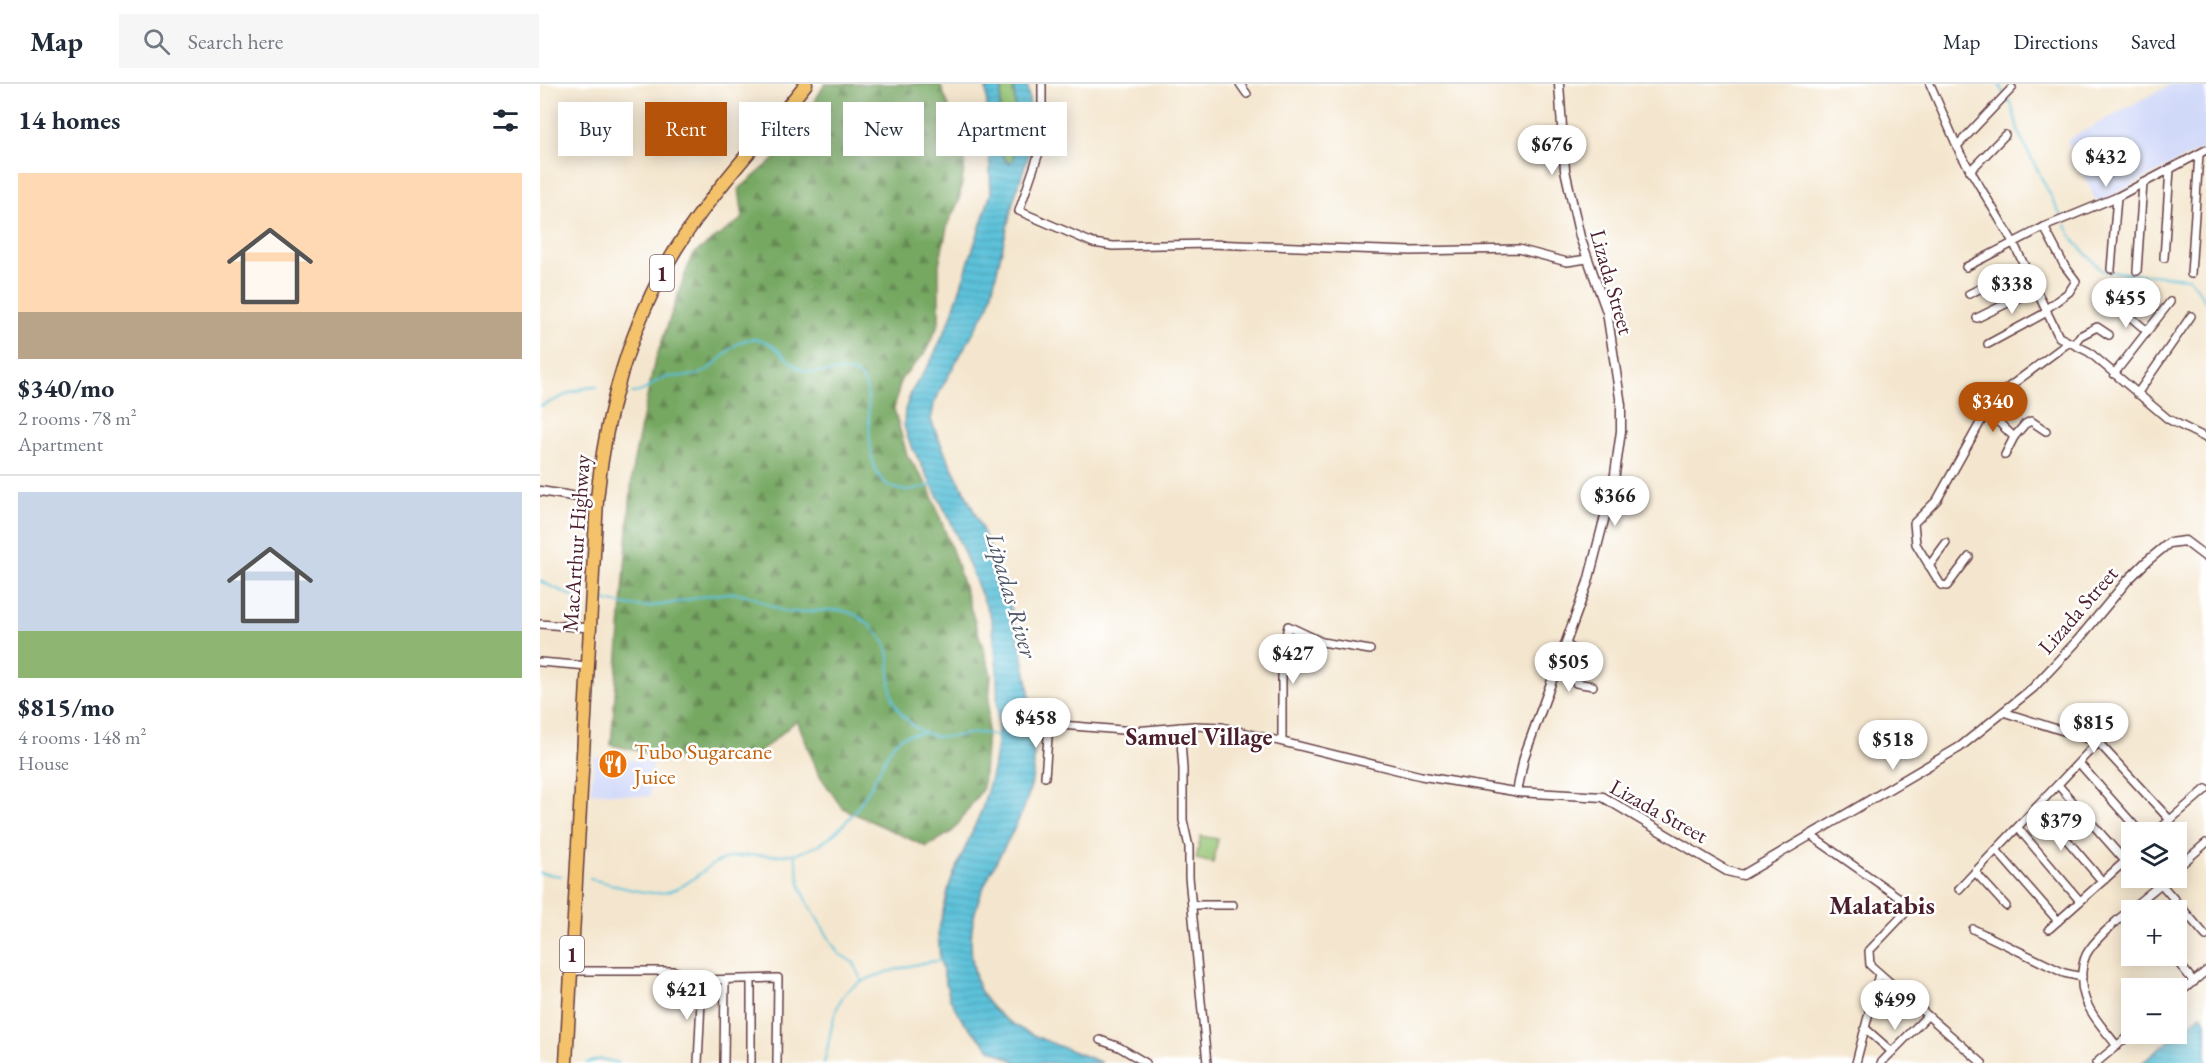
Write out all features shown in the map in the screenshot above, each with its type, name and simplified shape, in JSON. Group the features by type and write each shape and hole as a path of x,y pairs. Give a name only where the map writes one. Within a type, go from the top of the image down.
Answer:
{"highway":[{"name":"MacArthur Highway","path":"566,1063 597,500 602,456 614,400 654,289 677,248 703,210 806,84"}],"street":[{"path":"1042,84 1042,144 1019,212 1093,243 1113,246 1210,244 1411,251 1518,249 1567,262 1587,259"},
{"path":"1240,84 1247,94"},
{"name":"Lizada Street","path":"1559,84 1565,170 1587,259 1607,312 1621,405 1621,431 1614,481 1590,572 1524,757 1516,792 1581,794 1603,798 1727,871 1738,875 1810,836 1960,747 2033,688 2078,640 2127,581 2169,543 2185,541 2206,557"},
{"path":"1930,84 1957,146 2013,242 2059,337 2089,352 2168,419 2206,438"},
{"path":"1957,146 2012,87"},
{"path":"1970,171 2005,135"},
{"path":"1966,267 2044,227 2117,197 2203,152"},
{"path":"2191,274 2203,152"},
{"path":"2164,258 2170,169"},
{"path":"2137,272 2143,183"},
{"path":"2111,269 2117,197"},
{"path":"1988,344 2046,311 2069,291 2076,281 2064,265 2044,227"},
{"path":"1969,294 2024,267"},
{"path":"1977,318 2036,290"},
{"path":"2114,374 2170,302"},
{"path":"2120,308 2147,331"},
{"path":"2137,394 2191,315"},
{"path":"1969,556 1947,586 1941,585 1916,544 1914,523 1937,500 1987,411 2002,390 2080,336 2097,327 2109,335"},
{"path":"1987,411 2014,437"},
{"path":"2005,455 2014,437 2025,424 2031,421 2046,431"},
{"path":"540,491 597,500"},
{"path":"1929,566 1946,543"},
{"path":"540,624 590,628"},
{"path":"1282,741 1282,654 1288,626 1322,642 1370,650"},
{"path":"1566,644 1578,652 1576,683 1593,686"},
{"path":"540,662 588,666"},
{"path":"1558,665 1576,668"},
{"path":"2003,712 2098,742 2170,820"},
{"path":"1045,777 1049,724 1134,731 1180,727 1222,727 1421,776 1516,792"},
{"path":"1180,727 1183,820 1189,847 1189,876 1207,1063"},
{"path":"1959,889 2098,742"},
{"path":"2079,763 2131,822"},
{"path":"2058,785 2121,856"},
{"path":"2168,822 2206,789"},
{"path":"2038,807 2102,881"},
{"path":"2018,828 2080,901"},
{"path":"1810,836 1907,904 1905,913 1869,951 1870,965 1982,1063"},
{"path":"2187,859 2206,843"},
{"path":"1997,850 2058,921"},
{"path":"2049,929 2121,864"},
{"path":"1975,872 2006,906"},
{"path":"2145,900 2157,888"},
{"path":"2164,888 2206,936"},
{"path":"1193,905 1233,905"},
{"path":"2117,1046 2090,1010 2084,996 2082,976 2085,956 2089,949 2121,922"},
{"path":"1973,929 2064,973 2082,976"},
{"path":"2181,966 2194,981"},
{"path":"571,971 674,971 702,980 778,978 777,1063"},
{"path":"2187,987 2206,972"},
{"path":"1859,1061 1879,974"},
{"path":"751,979 751,1063"},
{"path":"698,1063 702,980"},
{"path":"724,1063 725,980"},
{"path":"1881,1063 1927,1016"},
{"path":"1865,1028 1892,1052"},
{"path":"1100,1040 1119,1047 1146,1063"},
{"path":"2096,1063 2121,1043"}],"shaded area":[{"path":"2171,84 2206,84 2206,147 2097,203 2067,140"},
{"path":"594,757 653,762 650,797 591,792"}],"green space":[{"path":"825,84 940,84 947,102 936,102 936,156 964,156 965,162 959,201 948,223 939,264 939,323 925,353 901,379 894,409 907,455 929,488 955,558 991,674 983,788 953,831 927,847 842,808 818,773 797,720 759,753 680,760 611,745 633,465 654,364 692,255 743,218 739,189 778,156 831,156 831,102 814,102"},
{"path":"1003,84 1014,84 1015,102 1000,102"},
{"path":"1004,156 1014,156 1009,164"},
{"path":"1201,836 1218,839 1213,863 1196,859"}],"water":[{"path":"986,84 1003,84 1000,102 987,102"},
{"path":"1014,84 1027,84 1029,102 1015,102"},
{"path":"989,156 1004,156 1009,164 1014,156 1028,156 1013,202 989,305 942,387 934,404 931,420 941,446 979,522 1001,578 1019,638 1025,668 1033,729 1034,759 1030,788 1021,815 982,891 974,918 971,948 977,982 985,998 997,1012 1012,1024 1029,1033 1102,1063 1018,1063 990,1049 962,1020 950,999 940,960 938,932 950,883 982,809 993,770 998,737 997,668 992,620 951,522 908,439 904,425 905,410 911,392 931,361 950,320 991,193"},
{"path":"2201,1015 2206,1022 2206,1063 2142,1063 2165,1044 2187,1044 2187,1026"}],"waterway":[{"path":"1999,84 2004,95"},
{"path":"2006,98 2011,103 2020,136 2061,216"},
{"path":"2065,224 2075,242 2102,271 2188,278 2196,286 2206,303"},
{"path":"632,393 642,391 664,378 699,374 710,368 739,343 745,340 760,340 774,347 798,368 805,371 839,371 859,376 865,385 868,398 874,466 882,479 894,488 904,490 934,485"},
{"path":"540,406 575,391 597,387"},
{"path":"540,581 574,597"},
{"path":"603,600 646,606 733,593 754,598 784,611 840,610 848,612 868,624 880,636 888,650 893,698 907,720 920,730 932,735 944,737 978,733 989,734 1000,739"},
{"path":"590,879 640,891 667,892 677,889 728,858 791,854 815,847 836,832 856,810 896,742 905,736 922,733"},
{"path":"795,856 801,888 809,905 838,953 854,963 862,982"},
{"path":"540,873 561,876"},
{"path":"824,1063 839,1003 850,989 861,982 889,972 942,960"},
{"path":"586,1063 601,1059 619,1063"}],"place":[{"name":"Tubo Sugarcane Juice","path":"613,764"}],"district":[{"name":"Samuel Village","path":"1199,736"},
{"name":"Malatabis","path":"1882,905"}],"water label":[{"name":"Lipadas River","path":"1012,595"}]}
